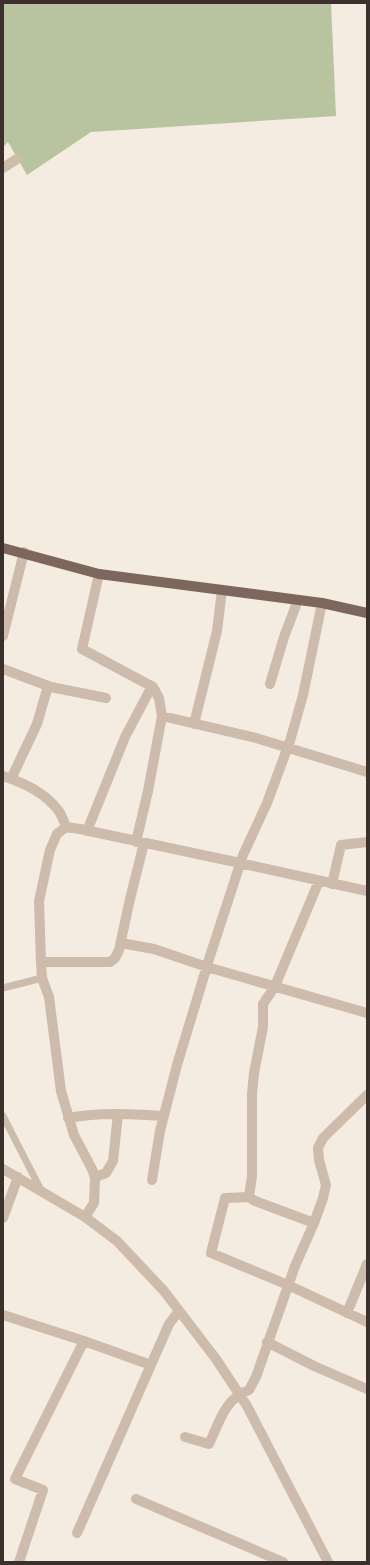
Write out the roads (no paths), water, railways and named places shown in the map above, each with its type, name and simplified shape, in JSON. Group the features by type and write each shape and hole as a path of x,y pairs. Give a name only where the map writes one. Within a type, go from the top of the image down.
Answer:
{"main road":[{"path":"3,548 24,552 99,574 322,603 367,613"}],"street":[{"path":"3,168 17,159"},
{"path":"3,636 24,552"},
{"path":"40,962 110,962 116,958 121,943 162,716 159,698 152,686 82,649 99,574"},
{"path":"194,724 216,631 222,590"},
{"path":"270,684 284,637 298,600"},
{"path":"152,1180 164,1116 177,1065 240,862 267,803 287,748 303,695 322,603"},
{"path":"3,669 48,686 106,698"},
{"path":"48,686 37,724 7,778 23,783 44,795 60,811 66,827"},
{"path":"87,831 125,737 152,686"},
{"path":"162,716 256,738 367,772"},
{"path":"85,1217 94,1203 94,1177 92,1169 74,1135 61,1091 49,997 42,978 40,962 39,901 50,850 57,834 66,827 240,862 367,891"},
{"path":"332,884 341,845 367,842"},
{"path":"249,1197 252,1176 251,1122 254,1073 263,1027 263,1004 275,986 319,881"},
{"path":"121,943 154,949 207,967 367,1013"},
{"path":"185,1437 209,1444 227,1406 239,1394 249,1390 256,1377 288,1285 314,1223 326,1185 319,1160 318,1148 323,1138 367,1095"},
{"path":"68,1118 90,1114 164,1116"},
{"path":"94,1177 106,1173 113,1161 118,1114"},
{"path":"3,1169 85,1217 117,1241 164,1291 216,1359 247,1406 328,1562"},
{"path":"3,1218 18,1177"},
{"path":"314,1223 255,1201 249,1197 225,1198 211,1253 288,1285 367,1322"},
{"path":"347,1313 367,1264"},
{"path":"77,1533 169,1324 179,1311"},
{"path":"3,1316 84,1341 151,1365"},
{"path":"19,1562 43,1490 15,1479 84,1341"},
{"path":"267,1342 314,1366 367,1390"},
{"path":"136,1499 283,1562"}],"lane":[{"path":"3,988 42,978"},
{"path":"3,1116 40,1190"}]}
